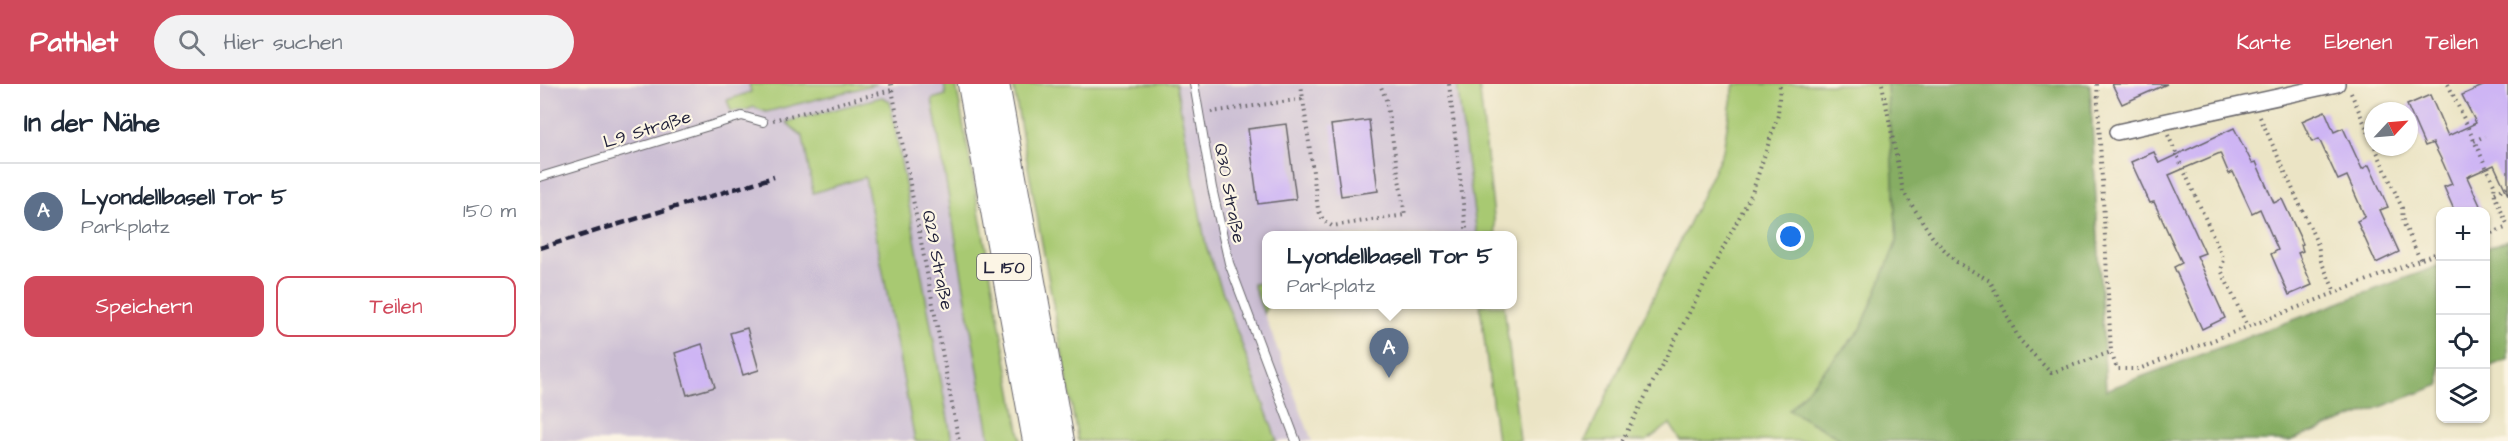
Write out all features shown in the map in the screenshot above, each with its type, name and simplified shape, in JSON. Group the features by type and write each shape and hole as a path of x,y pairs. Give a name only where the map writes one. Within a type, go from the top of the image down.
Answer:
{"highway":[{"name":"L 150","path":"971,84 1036,441"},
{"name":"L 150","path":"996,84 1061,441"}],"street":[{"path":"2117,132 2337,84"}],"lane":[{"name":"Q30 Straße","path":"1194,84 1212,188 1230,263 1296,441"},
{"name":"L9 Straße","path":"540,177 742,116 763,122"}],"path":[{"name":"Q29 Straße","path":"891,84 959,441"},
{"path":"1301,84 1318,209 1323,220 1332,226 1405,215 1386,100 1380,84"},
{"path":"1449,84 1466,231"},
{"path":"1622,441 1752,193 1778,115 1780,84"},
{"path":"1882,84 1903,191 1933,238 1955,261 1990,281 2019,339 2051,373 2111,352"},
{"path":"2097,84 2111,352 2117,369 2139,369 2436,253"},
{"path":"2347,84 2364,122"},
{"path":"2448,84 2494,184 2494,193 2508,226 2490,233"},
{"path":"763,122 892,90"},
{"path":"1200,114 1303,99"},
{"path":"2253,103 2318,245 2321,261 2335,292"},
{"path":"2162,122 2224,260 2221,270 2247,326"},
{"path":"2474,141 2485,136"},
{"path":"2379,156 2402,207 2403,222 2420,259"},
{"path":"2494,193 2507,187"}],"shaded area":[{"path":"540,84 944,84 946,95 932,99 990,441 540,441"},
{"path":"1176,84 1457,84 1476,231 1262,231 1262,283 1253,284 1312,441 1277,441 1206,246"}],"green space":[{"path":"749,84 877,84 766,112 754,107 731,111 727,100 751,92"},
{"path":"944,84 956,84 1021,441 990,441 932,99 946,95"},
{"path":"1013,84 1176,84 1206,246 1277,441 1078,441"},
{"path":"1457,84 1479,84 1496,231 1476,231"},
{"path":"1734,84 1887,84 1897,241 1861,329 1789,410 1844,441 1681,441 1670,424 1646,441 1585,441 1723,151"},
{"path":"1887,84 2090,84 2106,390 2436,266 2436,386 2289,441 1844,441 1789,410 1861,329 1897,241"},
{"path":"882,97 890,101 952,441 915,441 865,177 813,193 803,137 786,122"},
{"path":"2508,240 2508,359 2490,366 2490,261 2490,247"},
{"path":"1262,283 1262,309 1253,284"},
{"path":"1480,309 1504,309 1520,441 1497,441"}],"building":[{"path":"2112,84 2167,84 2122,104"},
{"path":"2487,84 2508,84 2508,195 2494,165 2467,177 2481,207 2453,207 2444,187 2452,184 2443,163 2433,143 2425,146 2418,130 2418,102 2414,102 2430,95 2448,136 2476,123 2462,95"},
{"path":"2325,111 2334,132 2343,128 2362,169 2369,165 2388,207 2380,210 2399,252 2376,263 2357,221 2365,217 2347,176 2338,180 2319,139 2312,142 2302,121"},
{"path":"1369,120 1378,191 1341,196 1331,125"},
{"path":"1286,124 1296,199 1258,204 1248,129"},
{"path":"2234,128 2252,163 2256,162 2274,203 2282,199 2303,244 2301,245 2303,251 2298,253 2312,285 2289,295 2271,254 2278,250 2260,209 2252,213 2233,172 2229,174 2220,153 2169,175 2205,253 2197,256 2225,318 2202,329 2174,267 2182,263 2154,202 2150,203 2131,162 2154,152 2159,163"},
{"path":"747,328 759,370 743,375 730,333"},
{"path":"702,344 715,387 687,395 675,353"}],"railway":[{"path":"540,248 774,177"}],"place":[{"name":"Lyondellbasell Tor 5","path":"1389,378"}]}
